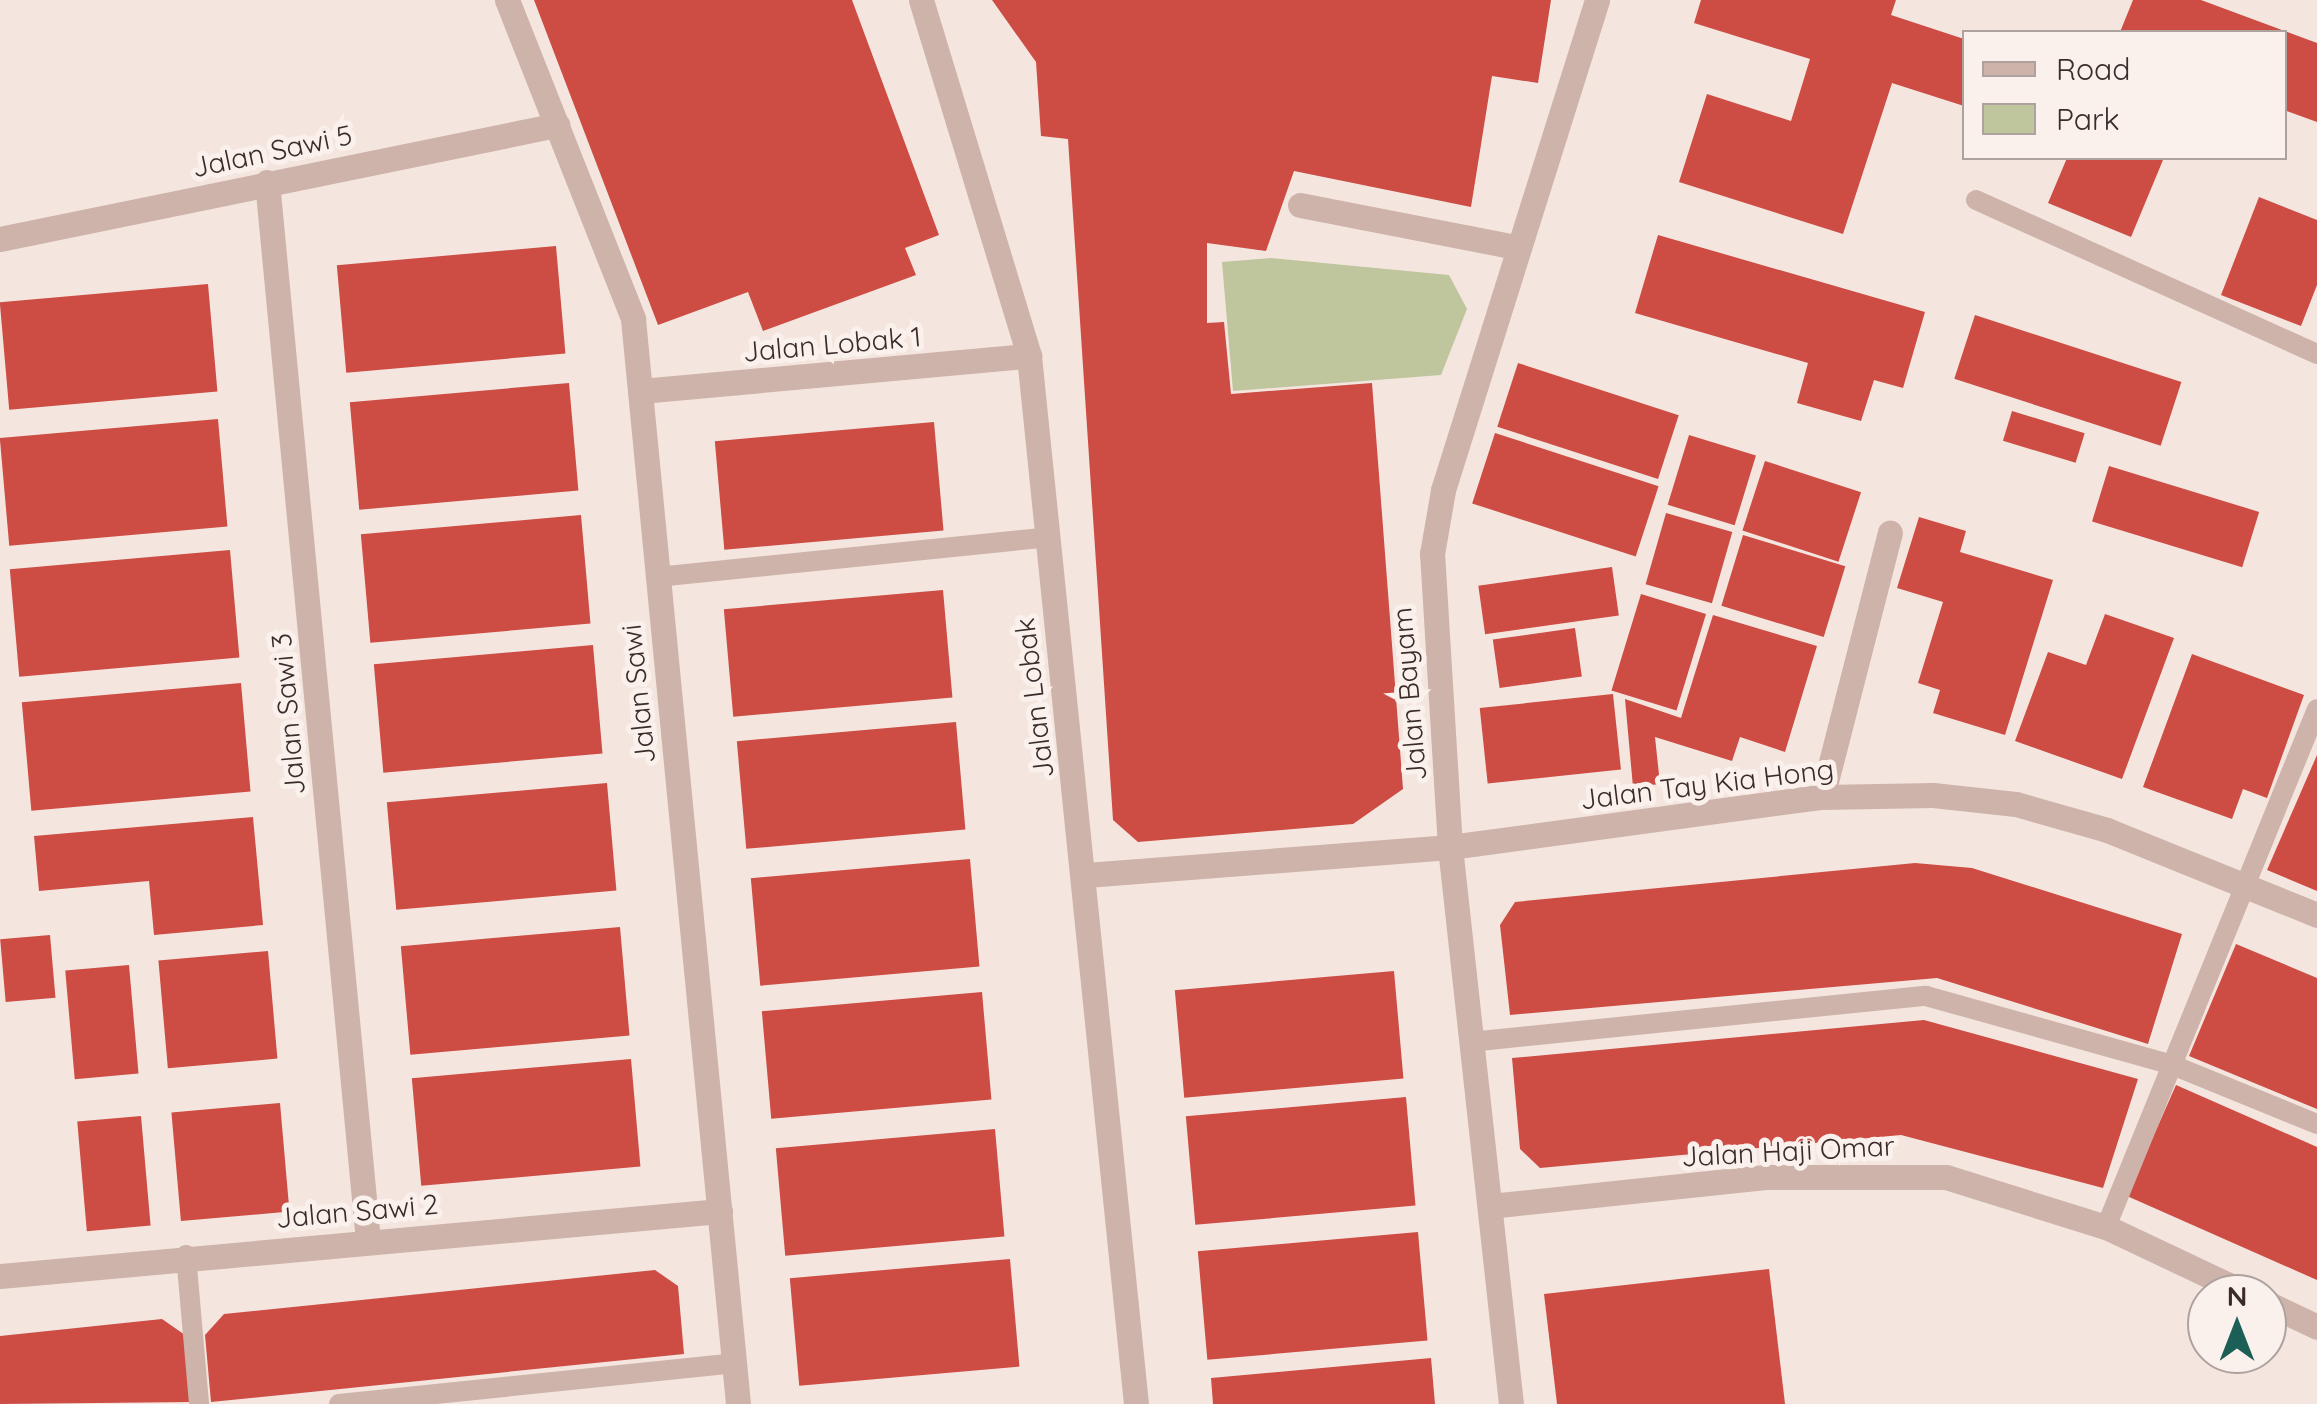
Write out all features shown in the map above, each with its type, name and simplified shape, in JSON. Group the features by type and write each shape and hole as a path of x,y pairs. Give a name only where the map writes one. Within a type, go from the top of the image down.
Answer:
{"street":[{"name":"Jalan Sawi","path":"507,0 634,319 738,1404"},
{"name":"Jalan Lobak","path":"921,0 1029,356 1044,538 1086,876 1136,1404"},
{"name":"Jalan Bayam","path":"1511,1404 1450,847 1432,554 1518,247 1596,0"},
{"name":"Jalan Sawi 5","path":"0,239 556,125"},
{"name":"Jalan Sawi 3","path":"267,182 368,1241"},
{"path":"1300,205 1518,247"},
{"name":"Jalan Lobak 1","path":"641,391 1029,356"},
{"path":"1822,796 1890,533"},
{"name":"Jalan Tay Kia Hong","path":"1086,876 1450,847 1822,796 2016,804 2241,883 2317,916"},
{"name":"Jalan Haji Omar","path":"1490,1206 1867,1171 1946,1177 2106,1227 2206,1274"},
{"name":"Jalan Sawi 2","path":"0,1276 186,1255 720,1211"},
{"path":"2287,1313 2317,1327"}],"lane":[{"path":"1976,200 2317,354"},
{"path":"657,577 1044,538"},
{"path":"2106,1227 2241,883 2317,709"},
{"path":"1470,1042 1917,995 2170,1064 2317,1124"},
{"path":"186,1255 199,1404"},
{"path":"339,1404 734,1363"}],"green space":[{"path":"1271,258 1449,275 1467,309 1441,375 1233,391 1222,262"}],"building":[{"path":"534,0 852,0 939,235 905,248 916,275 763,331 748,292 658,325"},
{"path":"992,0 1551,0 1538,83 1492,76 1471,207 1294,171 1266,251 1207,243 1207,323 1224,322 1231,394 1372,383 1403,789 1353,824 1138,842 1113,820 1068,139 1041,136 1036,62"},
{"path":"1701,0 1896,0 1891,15 1962,38 1962,105 1892,83 1843,234 1679,182 1707,94 1791,121 1810,59 1694,23"},
{"path":"2133,0 2201,0 2282,30 2121,30"},
{"path":"2287,32 2317,43 2317,122 2287,111"},
{"path":"2066,160 2163,160 2131,237 2048,203"},
{"path":"2259,197 2317,220 2317,285 2301,326 2221,295"},
{"path":"1658,235 1925,312 1903,388 1874,380 1861,421 1797,403 1808,363 1635,313"},
{"path":"556,246 565,354 346,373 337,265"},
{"path":"208,284 217,392 9,410 0,302"},
{"path":"1975,315 2181,382 2161,446 1954,379"},
{"path":"1518,363 1679,415 1658,479 1497,427"},
{"path":"569,383 578,491 359,510 350,402"},
{"path":"2012,411 2085,433 2076,463 2003,441"},
{"path":"218,419 227,527 9,546 0,438"},
{"path":"934,422 943,531 724,550 715,441"},
{"path":"1495,433 1659,486 1636,557 1472,503"},
{"path":"1689,435 1756,455 1735,525 1668,505"},
{"path":"1765,461 1861,492 1838,562 1742,530"},
{"path":"2109,466 2259,512 2242,567 2092,521"},
{"path":"1666,513 1732,532 1712,603 1646,584"},
{"path":"581,515 590,624 370,643 361,534"},
{"path":"1919,517 1966,531 1960,552 2053,580 2005,735 1933,713 1940,690 1918,683 1943,602 1897,588"},
{"path":"1743,535 1845,566 1824,637 1721,606"},
{"path":"230,550 239,658 19,677 10,569"},
{"path":"1612,567 1619,616 1485,634 1478,586"},
{"path":"943,590 952,698 733,717 724,609"},
{"path":"1641,594 1706,614 1676,710 1611,691"},
{"path":"2105,614 2174,638 2122,779 2015,741 2048,652 2086,665"},
{"path":"1713,615 1817,646 1785,752 1740,737 1732,761 1655,737 1660,784 1633,787 1625,699 1681,718"},
{"path":"1575,628 1582,677 1500,688 1493,640"},
{"path":"593,645 602,754 383,773 374,664"},
{"path":"2192,654 2304,695 2267,798 2243,789 2232,819 2143,787"},
{"path":"241,683 250,792 31,811 22,702"},
{"path":"1613,694 1621,770 1488,784 1480,708"},
{"path":"956,722 965,830 746,849 737,741"},
{"path":"2317,755 2317,891 2267,870"},
{"path":"607,783 616,891 396,910 387,802"},
{"path":"253,817 263,925 154,935 149,881 39,891 34,836"},
{"path":"970,859 979,967 760,986 751,878"},
{"path":"1915,863 1972,868 2182,934 2148,1044 1937,978 1510,1015 1500,925 1515,902"},
{"path":"620,927 629,1036 410,1055 401,946"},
{"path":"50,935 55,998 6,1002 0,939"},
{"path":"2236,944 2317,978 2317,1109 2189,1056"},
{"path":"268,951 277,1059 168,1068 158,961"},
{"path":"129,965 138,1074 75,1079 65,971"},
{"path":"1394,971 1403,1079 1184,1098 1175,990"},
{"path":"982,992 991,1100 771,1119 762,1011"},
{"path":"1924,1020 2138,1079 2103,1188 1901,1135 1540,1168 1520,1149 1512,1058"},
{"path":"631,1059 640,1167 421,1186 412,1078"},
{"path":"2176,1085 2317,1147 2317,1280 2127,1196"},
{"path":"1406,1097 1415,1206 1195,1225 1186,1116"},
{"path":"280,1103 289,1212 181,1221 171,1112"},
{"path":"141,1116 151,1226 87,1231 77,1122"},
{"path":"995,1129 1004,1237 785,1256 776,1148"},
{"path":"1418,1232 1427,1341 1207,1360 1198,1251"},
{"path":"1010,1259 1019,1367 799,1386 790,1278"},
{"path":"1769,1269 1785,1404 1557,1404 1544,1294"},
{"path":"655,1270 678,1286 684,1354 211,1402 205,1335 224,1314"},
{"path":"162,1319 185,1335 192,1402 0,1404 0,1336"},
{"path":"1431,1358 1435,1404 1213,1404 1211,1378"}]}
